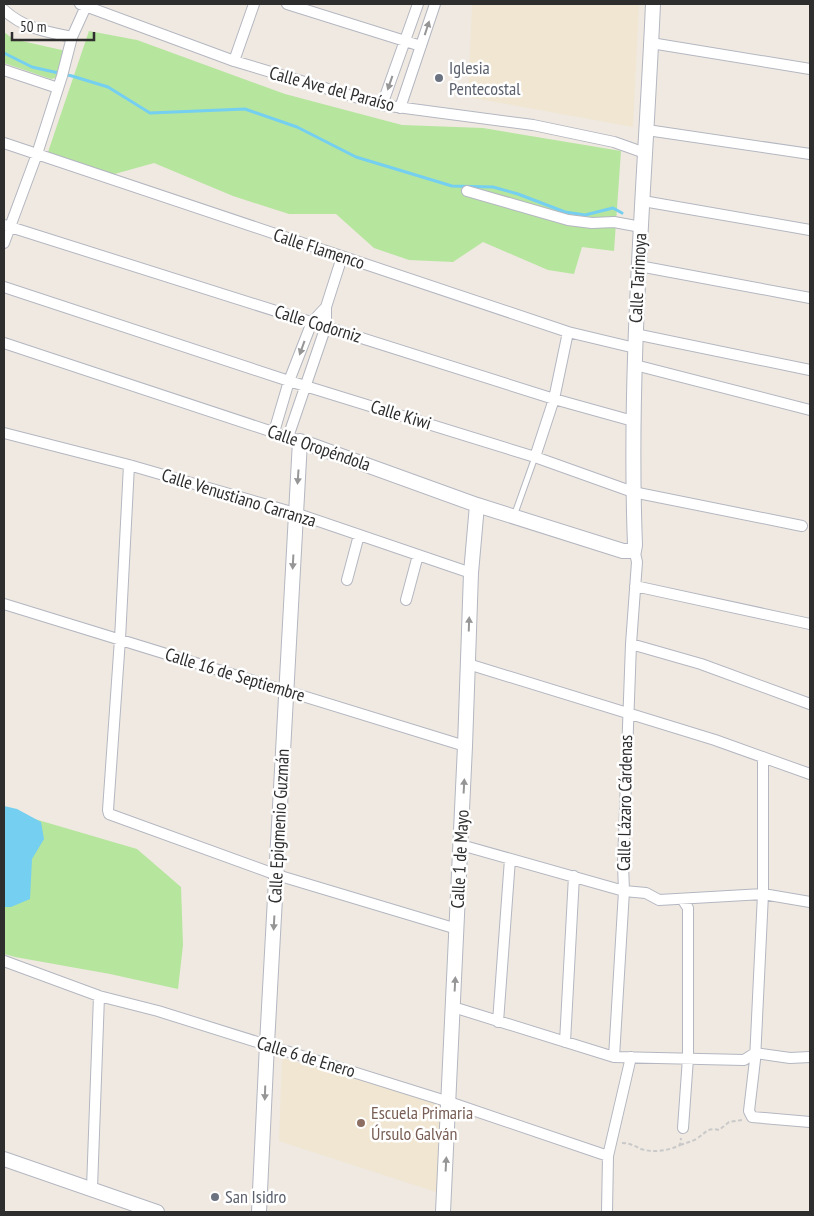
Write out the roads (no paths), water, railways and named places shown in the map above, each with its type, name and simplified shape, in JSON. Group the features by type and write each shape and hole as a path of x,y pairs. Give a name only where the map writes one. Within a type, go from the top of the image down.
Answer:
{"street":[{"path":"234,61 254,4"},
{"path":"287,4 421,46"},
{"path":"382,105 418,4"},
{"path":"400,108 435,4"},
{"name":"Calle Tarimoya","path":"633,552 635,545 633,421 635,334 653,4"},
{"path":"4,243 7,226 37,154 62,76 72,37 84,5"},
{"name":"Calle Ave del Paraíso","path":"84,5 234,61 382,105 533,125 614,142 645,153"},
{"path":"4,10 11,17 33,29 72,37"},
{"path":"651,43 810,69"},
{"path":"4,70 58,88"},
{"path":"646,130 810,154"},
{"name":"Calle Flamenco","path":"4,143 568,332 635,348"},
{"path":"467,191 568,220 592,223 614,222 641,227"},
{"path":"643,201 810,230"},
{"name":"Calle Codorniz","path":"7,226 554,399 633,421"},
{"path":"294,439 306,386 326,326 326,307 342,257"},
{"path":"639,266 810,298"},
{"name":"Calle Kiwi","path":"4,287 289,381 535,456 633,492 802,526"},
{"path":"274,432 289,381 312,322 326,307"},
{"path":"535,456 554,399 568,332"},
{"path":"635,334 810,370"},
{"name":"Calle Oropéndola","path":"4,343 274,432 477,505 624,551 633,552"},
{"path":"634,365 810,410"},
{"name":"Calle Venustiano Carranza","path":"4,433 129,465 295,513 471,573"},
{"name":"Calle Epigmenio Guzmán","path":"260,1212 295,513 294,439"},
{"path":"129,465 120,639 108,812 110,815 277,874 457,929"},
{"name":"Calle 1 de Mayo","path":"444,1212 471,573 477,505"},
{"path":"347,580 359,535"},
{"name":"Calle Lázaro Cárdenas","path":"614,1056 624,891 623,864 628,714 637,562 633,552"},
{"path":"406,600 418,554"},
{"path":"635,586 810,624"},
{"name":"Calle 16 de Septiembre","path":"4,604 465,746"},
{"path":"631,644 701,664 810,704"},
{"path":"468,664 715,740 810,774"},
{"path":"763,757 763,894 755,1053 749,1111 752,1117 810,1122"},
{"path":"461,845 624,891 646,892"},
{"path":"498,1022 510,859"},
{"path":"623,864 633,885 659,900 763,894 810,902"},
{"path":"565,1042 574,876"},
{"path":"682,898 688,908 688,1058 683,1128"},
{"name":"Calle 6 de Enero","path":"4,961 99,996 158,1011 267,1044 609,1152"},
{"path":"92,1188 99,996"},
{"path":"454,1007 614,1056 744,1060 754,1066"},
{"path":"744,1060 755,1053 790,1058 810,1057"},
{"path":"606,1212 609,1152 631,1057"},
{"path":"4,1159 157,1212"}],"lane":[{"path":"514,516 535,456"}],"water":[{"path":"4,806 17,809 41,822 44,839 32,859 30,899 11,907 4,907"}],"waterway":[{"path":"4,53 32,67 108,87 150,113 245,109 297,127 356,157 452,186 493,187 518,194 565,212 585,215 613,208 622,213"}],"place":[{"name":"Iglesia Pentecostal","path":"439,78"},
{"name":"Escuela Primaria Úrsulo Galván","path":"361,1123"},
{"name":"San Isidro","path":"215,1197"}]}
